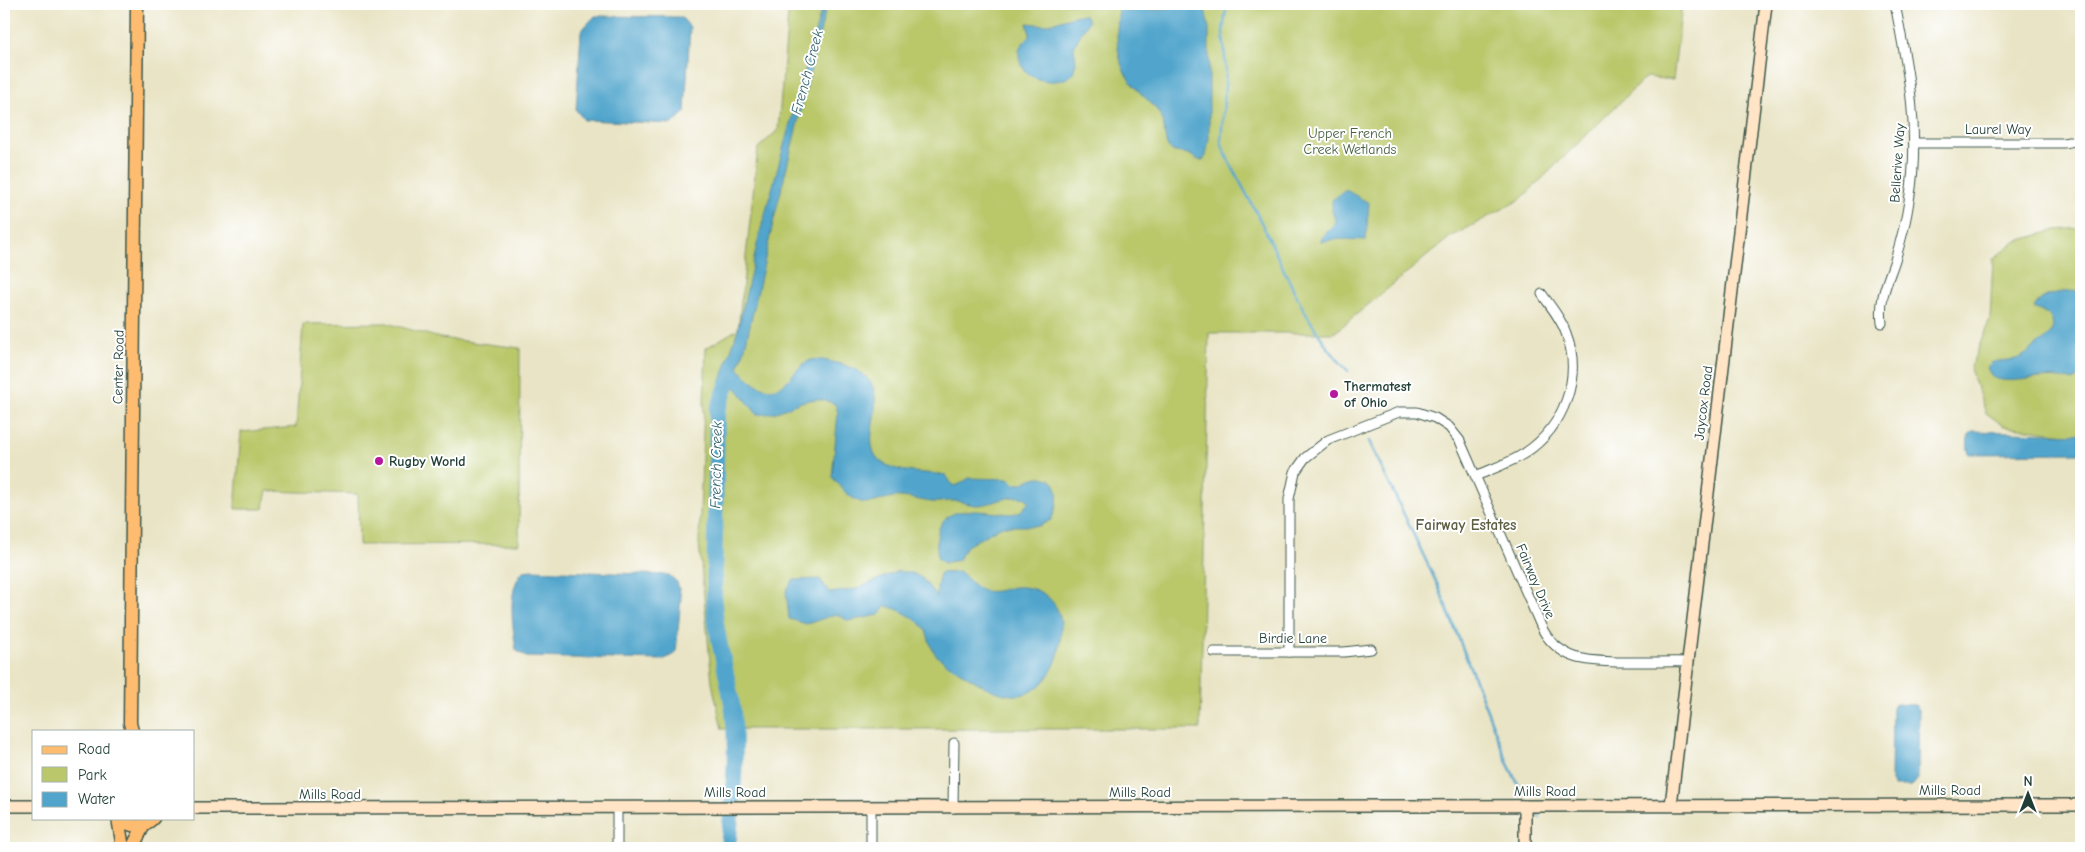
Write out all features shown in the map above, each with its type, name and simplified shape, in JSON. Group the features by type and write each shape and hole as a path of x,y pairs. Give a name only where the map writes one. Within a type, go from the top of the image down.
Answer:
{"main road":[{"name":"Center Road","path":"132,730 130,723 137,4"},
{"path":"118,820 123,848"},
{"path":"121,820 130,825 153,821"},
{"path":"132,848 153,821"}],"street":[{"name":"Jaycox Road","path":"1671,805 1766,4"},
{"name":"Bellerive Way","path":"1882,323 1881,300 1898,248 1911,193 1914,143 1912,90 1895,4"},
{"name":"Laurel Way","path":"1914,143 2063,143 2081,140"},
{"path":"1476,476 1520,456 1539,442 1556,421 1568,397 1572,373 1569,342 1559,319 1542,294"},
{"name":"Fairway Drive","path":"1288,652 1290,490 1295,472 1312,450 1328,440 1392,413 1418,412 1435,418 1449,427 1465,449 1541,626 1556,645 1570,655 1590,660 1688,662"},
{"name":"Birdie Lane","path":"1214,652 1344,652 1371,649"},
{"path":"953,808 954,743"},
{"name":"Mills Road","path":"195,809 2081,805"},
{"path":"4,806 32,806"},
{"path":"1525,806 1525,848"},
{"path":"617,808 617,848"},
{"path":"871,808 871,848"}],"green space":[{"name":"Upper French Creek Wetlands","path":"789,4 1682,4 1673,80 1646,77 1521,199 1449,238 1334,333 1209,333 1200,729 722,729 712,683 699,542 706,348 738,329 758,148 778,130"},
{"path":"2081,228 2081,436 2004,426 1986,413 1970,369 1990,319 1993,259 2015,242 2056,230"},
{"name":"Rugby World","path":"387,323 440,338 520,348 519,544 359,545 358,494 267,491 263,509 235,509 241,432 296,427 303,324"}],"water":[{"path":"823,4 827,4 774,219 744,352 738,368 749,379 768,389 781,386 801,366 811,360 841,364 861,373 871,384 875,398 872,440 874,453 883,463 890,467 905,471 946,475 953,486 969,478 1010,479 1015,484 1038,477 1052,481 1056,486 1056,506 1051,520 1039,526 1002,526 967,546 958,560 944,563 938,559 937,539 940,526 947,517 957,512 969,511 1013,514 1021,511 1029,502 1026,498 1014,497 977,505 958,501 932,502 899,497 870,503 861,502 848,495 832,477 838,413 835,404 823,400 804,401 777,412 757,414 732,383 723,406 714,402 738,329 759,236"},
{"path":"1128,4 1152,10 1180,5 1192,5 1205,9 1209,28 1209,139 1206,156 1203,160 1196,159 1188,154 1175,152 1168,148 1160,115 1128,78 1120,60 1117,29 1119,9"},
{"path":"1077,15 1085,15 1089,20 1074,46 1076,62 1073,74 1066,79 1057,81 1038,79 1030,75 1020,61 1019,51 1030,35 1027,23 1045,25"},
{"path":"595,16 681,17 690,27 685,112 672,124 584,120 576,110 581,31"},
{"path":"1346,190 1369,203 1366,240 1335,239 1321,242 1321,239 1336,222 1332,211 1332,200"},
{"path":"2081,291 2081,376 2073,381 2063,378 2000,380 1992,377 1987,368 1992,362 2019,358 2046,339 2051,333 2053,325 2050,316 2034,308 2037,303 2054,294"},
{"path":"1972,431 2081,434 2081,453 1969,454 1967,442"},
{"path":"523,571 669,575 677,582 681,597 676,653 663,660 526,657 516,650 512,609 514,588 518,579"},
{"path":"898,571 912,573 922,578 937,597 940,573 961,572 975,586 985,591 1025,587 1042,593 1054,604 1061,621 1058,654 1055,665 1048,676 1038,687 1028,693 1017,695 995,691 943,661 931,647 923,627 913,618 890,607 885,606 879,615 849,621 836,614 807,624 789,619 786,591 793,580 820,579 830,593 856,589"},
{"path":"1895,704 1915,705 1919,709 1918,779 1912,786 1894,786 1891,781 1892,708"}],"waterway":[{"path":"1227,4 1223,31 1226,72 1221,141 1224,151 1310,321 1321,338 1348,371"},
{"name":"French Creek","path":"727,386 717,411 714,599 717,627 731,697 735,745 728,848"},
{"path":"1369,441 1439,588 1508,764 1520,788"},
{"path":"1537,814 1540,818"}],"place":[{"name":"Thermatest of Ohio","path":"1334,394"},
{"name":"Rugby World","path":"379,461"}],"district":[{"name":"Fairway Estates","path":"1466,525"}]}
